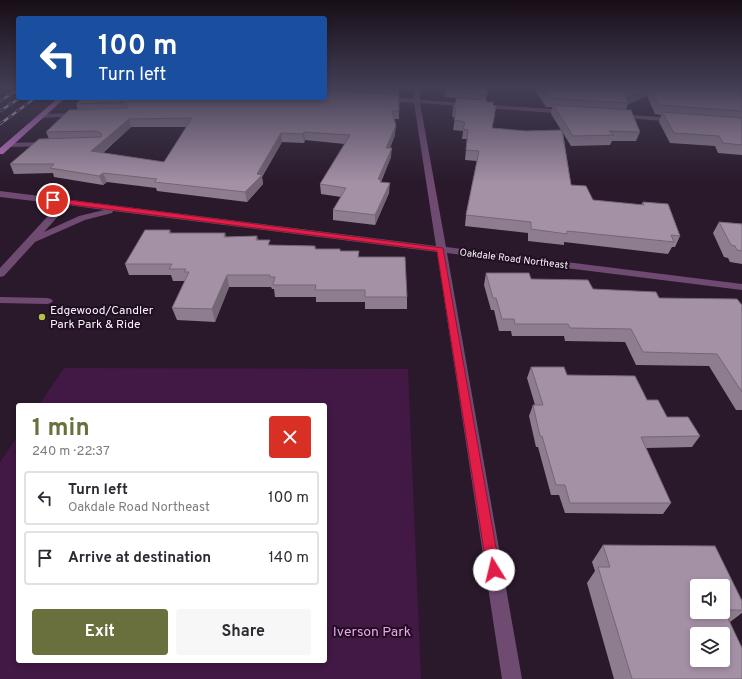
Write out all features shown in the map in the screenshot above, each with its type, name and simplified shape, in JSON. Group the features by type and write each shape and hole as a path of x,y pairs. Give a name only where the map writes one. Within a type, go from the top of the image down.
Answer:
{"main road":[{"path":"0,152 37,120"}],"street":[{"path":"420,120 440,250 512,679"},
{"path":"675,120 679,120"},
{"path":"8,145 52,144"},
{"name":"Oakdale Road Northeast","path":"0,194 742,287"},
{"path":"0,274 66,202"},
{"path":"28,242 82,218 119,209"},
{"path":"0,300 48,301"}],"green space":[{"name":"Iverson Park","path":"64,368 408,369 421,679 0,679 0,462 16,439 16,663 327,663 327,403 40,403"}],"building":[{"path":"59,120 128,120 91,151 164,162 191,120 394,120 396,126 386,148 392,148 378,179 381,180 380,182 390,183 375,215 333,210 346,188 320,184 350,135 304,132 303,134 281,133 257,174 262,175 245,192 154,182 157,179 103,173 99,176 50,168 54,164 10,164 39,139 101,137 102,134 97,131 46,132"},
{"path":"454,120 494,120 492,128 526,131 562,130 571,185 586,186 593,200 644,205 643,202 668,204 680,236 671,235 674,242 567,231 567,234 531,229 531,222 466,215 479,151 466,150 468,130 463,129 465,122"},
{"path":"562,120 635,120 640,132 609,131 614,135 573,136"},
{"path":"666,120 742,120 742,145 723,143 719,136 674,133"},
{"path":"719,222 742,224 742,251 737,250 735,246 731,245"},
{"path":"145,230 170,230 169,233 225,233 224,237 257,236 256,240 270,240 268,245 315,246 315,249 359,251 358,257 405,257 407,297 365,297 365,290 315,290 316,285 273,285 275,277 270,277 270,275 227,275 212,309 172,308 189,272 184,272 186,269 169,269 172,264 125,264"},
{"path":"486,273 529,273 531,279 588,280 593,289 656,292 659,298 737,299 742,305 742,392 717,354 643,352 631,329 570,328 568,324 515,324 514,319 502,319 496,298 493,298"},
{"path":"531,367 564,367 567,375 635,376 647,400 658,400 667,417 688,417 700,436 641,437 671,503 570,503 565,485 556,485 542,436 540,436 533,405 543,405"},
{"path":"603,545 715,546 742,601 742,610 730,610 730,579 690,579 690,619 728,619 742,648 742,679 632,679 598,567 610,567"}],"railway":[{"path":"0,124 6,120"}],"place":[{"name":"Edgewood/Candler Park Park & Ride","path":"42,317"}],"route":[{"path":"53,200 440,250 494,570"}]}
